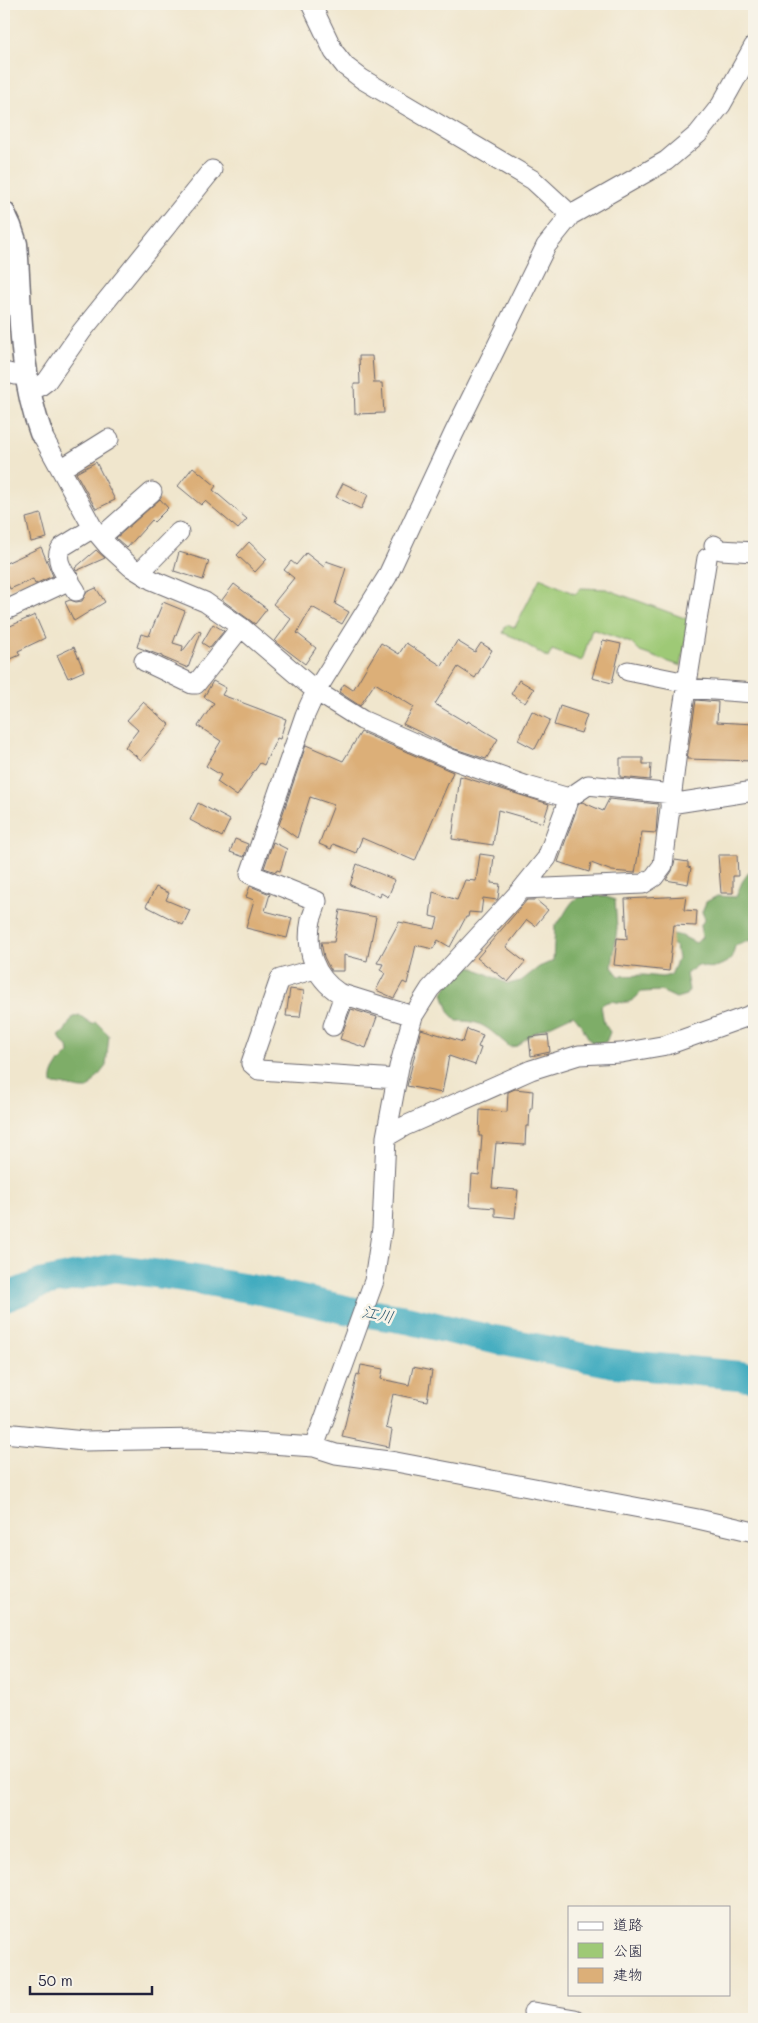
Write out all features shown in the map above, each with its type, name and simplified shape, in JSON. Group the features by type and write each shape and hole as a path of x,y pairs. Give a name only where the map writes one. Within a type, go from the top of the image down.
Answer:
{"street":[{"path":"310,4 334,52 345,66 362,79 534,180 571,214"},
{"path":"413,1016 344,995 331,988 320,977 311,956 310,931 317,901 250,874 305,714 316,691 387,577 546,246 571,214 666,161 698,134 721,105 754,46"},
{"path":"4,372 16,375 39,387 47,380 82,331 212,170"},
{"path":"4,213 16,244 27,382 34,415 41,433 97,532 131,567 152,580 205,602 241,627 316,691 362,720 451,759 527,786 569,798"},
{"path":"61,469 109,439"},
{"path":"4,611 73,586 58,560 58,551 62,547 97,532 152,492"},
{"path":"140,572 179,532"},
{"path":"522,889 643,884 654,877 663,865 687,686 711,552 721,550 754,552"},
{"path":"144,661 192,684 196,684 241,627"},
{"path":"628,671 687,686 754,693"},
{"path":"314,1447 374,1282 382,1228 386,1137 397,1079 413,1016 430,989 522,889 546,858 569,798 588,786 671,799 754,791"},
{"path":"316,969 280,979 251,1063 259,1070 397,1079"},
{"path":"333,1026 344,995"},
{"path":"386,1137 404,1126 531,1070 579,1055 621,1052 667,1045 754,1014"},
{"path":"4,1433 84,1441 199,1439 314,1447 336,1454 405,1464 698,1519 754,1532"},
{"path":"533,2012 575,2019"}],"green space":[{"path":"540,578 575,594 581,588 606,589 690,620 681,666 640,652 631,643 592,629 582,661 552,650 548,658 516,638 503,633 506,625 515,627"},
{"path":"754,865 754,939 735,946 732,959 724,964 712,968 698,965 686,974 689,990 686,995 676,998 661,991 641,992 629,1002 610,1001 601,1006 604,1023 610,1032 606,1042 592,1043 579,1021 573,1015 530,1035 517,1046 510,1047 492,1031 474,1022 457,1021 450,1014 443,993 451,978 470,966 508,984 521,981 539,967 553,961 555,925 574,900 585,895 603,896 615,900 617,928 612,967 619,976 644,975 662,977 671,975 678,959 676,947 667,941 668,933 682,936 696,943 702,937 700,926 705,919 702,912 706,902 717,896 736,897 742,882"},
{"path":"79,1015 92,1024 96,1022 109,1035 106,1066 88,1089 52,1084 54,1071 69,1053 68,1047 59,1036 64,1032 73,1017"}],"building":[{"path":"359,356 372,356 374,383 382,383 384,413 355,414 354,384 360,384"},
{"path":"96,462 115,500 96,509 76,473"},
{"path":"193,467 216,486 213,490 247,519 238,529 205,501 201,505 178,486"},
{"path":"343,483 368,495 361,509 336,497"},
{"path":"160,499 168,508 154,522 152,520 127,548 116,538"},
{"path":"41,514 47,538 31,542 26,518"},
{"path":"249,542 267,559 255,572 237,555"},
{"path":"41,547 53,576 35,584 33,579 10,589 4,576 4,564"},
{"path":"96,550 105,558 76,571 75,568"},
{"path":"179,552 209,561 203,580 174,571"},
{"path":"306,553 324,567 326,561 346,568 335,604 349,612 342,624 312,607 297,633 316,648 305,664 275,641 291,619 273,604 294,578 284,570 291,561 296,565"},
{"path":"234,584 267,609 255,624 222,600"},
{"path":"96,588 105,602 74,621 65,602 70,600 82,601 87,592"},
{"path":"163,602 185,611 173,643 183,646 182,652 198,631 201,632 188,668 137,647 141,634 149,636"},
{"path":"35,615 45,638 18,651 20,655 4,662 4,622 6,622 8,627"},
{"path":"213,624 224,631 210,648 202,643"},
{"path":"603,640 621,644 612,683 592,678"},
{"path":"457,641 475,652 481,643 492,650 475,678 458,667 435,704 498,739 486,759 455,749 403,724 414,707 375,683 360,706 339,692 344,684 353,690 381,643 399,654 406,643 442,666"},
{"path":"74,647 84,671 68,678 57,655"},
{"path":"519,680 534,689 525,703 511,694"},
{"path":"213,681 226,688 222,695 286,719 280,739 277,738 264,765 260,763 237,796 217,782 221,775 206,766 221,741 198,726 214,703 204,697"},
{"path":"696,700 718,702 717,722 754,724 754,761 687,759"},
{"path":"143,702 170,725 141,760 125,747 138,730 127,720"},
{"path":"560,706 587,715 581,733 554,725"},
{"path":"532,711 550,720 535,749 518,740"},
{"path":"361,732 453,772 415,861 362,838 356,853 333,844 331,849 319,844 334,805 310,797 297,838 279,825 306,745 343,761"},
{"path":"620,758 643,758 643,764 651,764 650,780 620,777"},
{"path":"460,776 549,804 543,823 498,810 493,845 452,839"},
{"path":"609,799 658,804 656,833 642,832 635,873 612,871 591,863 589,872 558,862 578,805 582,802 603,811"},
{"path":"198,803 230,820 222,837 190,820"},
{"path":"235,839 248,844 244,857 230,852"},
{"path":"273,842 287,849 280,871 277,870 276,872 264,868"},
{"path":"480,854 494,856 491,883 500,884 497,900 483,898 481,913 469,912 468,917 466,917 450,947 438,940 433,949 416,945 407,984 403,982 394,998 376,990 385,973 380,970 383,964 377,963 399,922 435,929 438,918 430,916 433,892 457,900 465,880 476,881"},
{"path":"718,855 737,855 738,876 733,876 733,893 721,893"},
{"path":"675,860 688,862 688,867 691,868 688,884 666,880 672,871"},
{"path":"357,864 395,880 388,897 381,893 380,897 350,885"},
{"path":"250,886 270,894 265,911 292,918 287,938 246,928 254,900 246,897"},
{"path":"156,887 169,893 166,900 190,910 183,925 146,906"},
{"path":"686,896 684,910 697,911 696,926 674,925 669,971 614,965 617,938 627,939 625,899"},
{"path":"527,900 536,900 548,910 535,926 527,920 506,947 525,962 508,982 477,958"},
{"path":"340,910 376,917 367,961 344,955 344,971 331,971 324,957 321,942 334,942"},
{"path":"290,989 304,991 300,1017 286,1016"},
{"path":"351,1009 377,1017 366,1048 340,1039"},
{"path":"421,1029 463,1042 467,1029 483,1035 478,1047 481,1048 475,1065 449,1056 442,1093 407,1086"},
{"path":"548,1035 550,1052 531,1056 529,1037"},
{"path":"515,1089 533,1091 529,1126 526,1126 525,1145 496,1143 492,1188 518,1190 515,1218 495,1216 495,1208 470,1206 472,1174 479,1175 482,1136 479,1136 480,1110 507,1112 508,1092"},
{"path":"361,1365 383,1369 381,1379 409,1385 413,1367 432,1371 427,1401 393,1394 386,1428 392,1430 389,1447 342,1437 357,1374 359,1375"}],"waterway":[{"name":"江川","path":"4,1298 42,1283 114,1268 263,1291 347,1310 409,1320 472,1335 612,1363 754,1377"}]}
